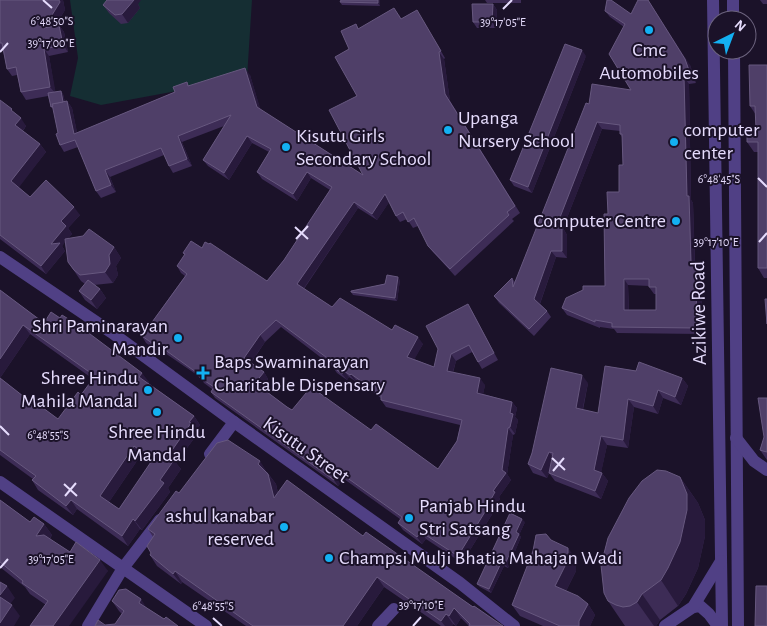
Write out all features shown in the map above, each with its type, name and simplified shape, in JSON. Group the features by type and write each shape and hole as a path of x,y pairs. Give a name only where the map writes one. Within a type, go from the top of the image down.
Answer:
{"street":[{"name":"Azikiwe Road","path":"713,0 722,626"},
{"name":"Azikiwe Road","path":"734,60 738,626"},
{"name":"Kisutu Street","path":"0,257 110,332 460,583 514,626"},
{"path":"205,461 234,422"},
{"path":"736,438 754,461 767,470"},
{"path":"0,482 206,626"},
{"path":"88,626 123,568 170,507"},
{"path":"693,607 721,561 737,545"},
{"path":"664,626 693,607 700,606 718,626"},
{"path":"378,626 394,609"}],"green space":[{"path":"70,0 252,0 247,78 101,105 70,96 78,58"}],"building":[{"path":"0,0 59,0 60,2 44,28 59,25 63,45 44,49 50,87 21,92 16,67 7,69 2,43 0,43"},
{"path":"107,0 134,0 122,14 115,15 103,5"},
{"path":"341,0 378,0 378,3 340,2"},
{"path":"607,0 611,0 631,14 638,0 648,0 685,59 691,76 684,77 687,196 689,196 691,262 697,262 696,328 612,327 612,323 595,320 595,322 562,308 566,298 583,290 583,286 605,286 604,214 608,214 607,192 619,192 619,165 623,165 620,125 597,122 557,225 562,228 562,251 551,251 534,299 547,311 529,329 494,296 512,278 513,287 586,103 589,104 592,84 631,90 609,54 625,24 605,11","holes":["624,279 649,279 649,287 656,287 656,310 624,310"]},
{"path":"472,4 493,4 492,22 473,22"},
{"path":"394,8 401,19 417,10 441,51 439,52 445,94 515,206 507,212 509,215 450,269 428,246 414,218 408,222 403,212 396,216 385,194 372,214 354,202 297,284 332,307 340,298 392,330 395,325 418,337 407,357 434,367 438,349 426,326 468,304 494,353 478,362 469,345 451,354 447,371 480,378 477,393 512,402 510,413 513,414 510,427 508,428 502,470 506,473 493,491 495,492 491,502 458,556 421,532 417,537 398,523 402,517 339,472 334,480 211,392 214,387 199,377 200,375 157,344 156,346 142,336 187,274 177,266 191,241 202,248 205,242 210,243 267,281 284,260 332,187 307,172 293,194 257,172 271,149 247,136 224,173 203,160 231,115 178,136 187,159 169,166 161,148 105,170 111,185 96,191 75,140 60,145 56,134 58,133 52,104 67,101 74,134 175,92 173,87 187,82 188,86 245,68 257,107 363,175 329,110 357,96 335,57 349,49 341,31 356,24 358,29","holes":["276,320 334,363 332,366 342,374 344,371 351,374 381,395 381,400 462,420 457,441 438,469 376,424 371,430 311,387 292,410 255,383 264,372 244,358 260,335"]},
{"path":"565,44 582,50 528,187 510,180"},
{"path":"749,65 767,65 767,268 758,268 758,142 747,142 747,129 756,129 755,106 750,106"},
{"path":"61,91 63,102 52,104 53,106 51,107 48,93"},
{"path":"0,100 21,118 15,125 40,144 11,181 30,197 46,180 74,207 61,221 66,226 51,244 60,243 41,266 0,235"},
{"path":"89,229 114,247 109,255 110,264 105,272 80,275 68,262 65,239 83,236"},
{"path":"387,275 398,277 395,298 351,292 385,284"},
{"path":"88,280 100,289 91,300 79,291"},
{"path":"0,290 44,323 51,312 60,318 62,315 70,319 142,373 139,377 194,416 168,456 174,460 160,480 164,483 135,521 133,519 122,536 71,500 66,506 32,480 36,476 0,450 0,378 37,407 39,405 58,419 78,392 81,395 95,376 23,325 0,359","holes":["134,446 153,459 119,509 100,496"]},
{"path":"765,299 767,299 767,324"},
{"path":"639,362 682,378 675,397 658,390 653,406 628,399 623,440 601,436 594,470 602,473 595,491 549,473 553,453 549,452 541,470 528,464 551,368 582,375 576,408 598,413 605,366 636,371"},
{"path":"758,398 767,398 767,452 760,450 764,437"},
{"path":"228,440 260,461 258,464 268,474 274,498 287,480 363,536 366,532 503,626 469,626 470,624 454,608 449,616 446,614 441,621 377,577 343,626 253,626 175,571 173,574 150,555 151,553 147,546 155,534 148,529 176,491 179,493 217,443"},
{"path":"657,470 666,471 680,477 687,494 687,510 680,542 661,580 642,594 637,602 623,607 608,601 604,593 601,565 608,538 629,498 642,481"},
{"path":"0,500 30,522 34,517 44,524 36,536 44,535 70,552 76,542 100,560 53,626 30,626 48,601 22,583 23,581 0,562"},
{"path":"510,513 522,519 516,532 519,534 505,564 501,563 489,589 477,584"},
{"path":"546,534 551,540 568,548 568,560 555,586 578,596 588,604 579,621 579,626 560,626 512,605 533,551 536,535"},
{"path":"0,582 7,586 0,595"},
{"path":"756,586 767,586 767,626 755,626"},
{"path":"126,589 141,599 139,603 164,619 166,617 178,626 95,626 98,620 105,625 115,624 124,611 112,601 119,590"},
{"path":"0,597 12,605 0,623"}],"place":[{"name":"Cmc Automobiles","path":"649,30"},
{"name":"Upanga Nursery School","path":"448,130"},
{"name":"computer center","path":"674,142"},
{"name":"Kisutu Girls Secondary School","path":"286,147"},
{"name":"Computer Centre","path":"676,221"},
{"name":"Shri Paminarayan Mandir","path":"178,338"},
{"name":"Baps Swaminarayan Charitable Dispensary","path":"203,373"},
{"name":"Shree Hindu Mahila Mandal","path":"148,390"},
{"name":"Shree Hindu Mandal","path":"157,412"},
{"name":"Panjab Hindu Stri Satsang","path":"409,518"},
{"name":"ashul kanabar reserved","path":"284,527"},
{"name":"Champsi Mulji Bhatia Mahajan Wadi","path":"329,558"}]}
